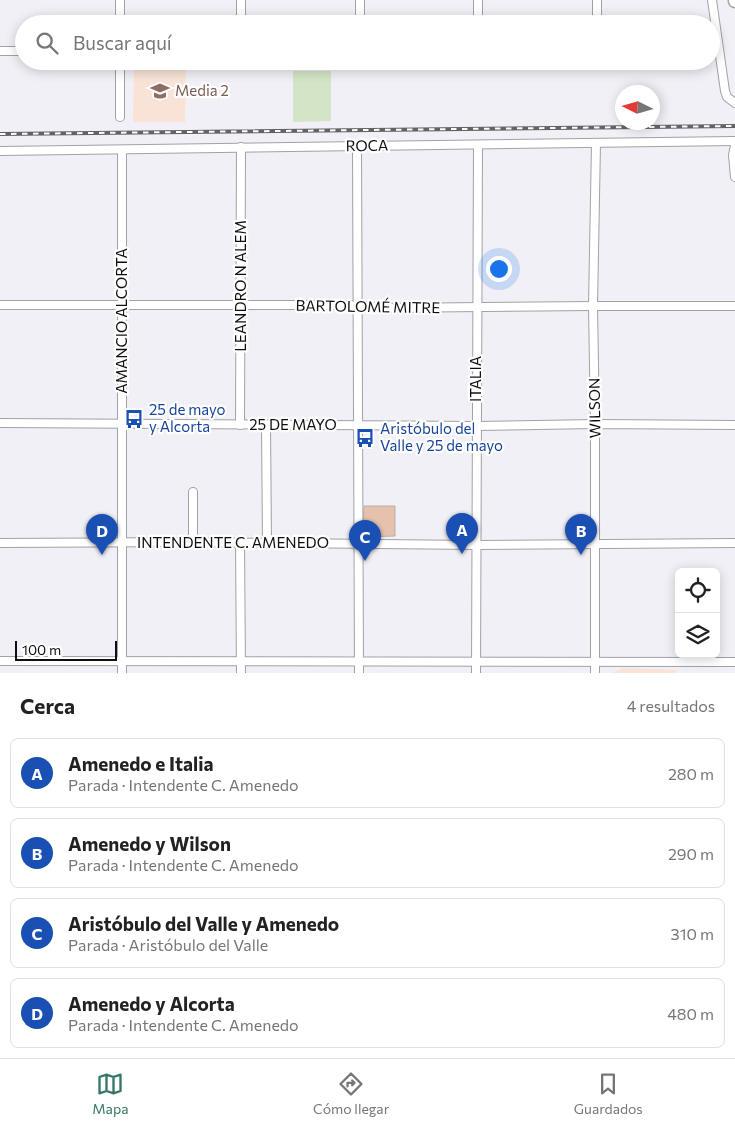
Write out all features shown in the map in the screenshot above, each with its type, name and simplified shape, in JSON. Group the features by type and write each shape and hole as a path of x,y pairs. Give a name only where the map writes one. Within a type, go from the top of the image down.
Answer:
{"street":[{"path":"120,0 120,15"},
{"path":"241,0 241,15"},
{"path":"360,0 360,15"},
{"path":"478,0 478,15"},
{"path":"597,0 598,15"},
{"path":"712,0 713,15"},
{"path":"0,51 15,51"},
{"path":"720,66 727,97 735,103"},
{"path":"120,70 120,117"},
{"name":"ROCA","path":"0,151 735,141"},
{"name":"WILSON","path":"595,673 596,543 593,306 596,143"},
{"name":"ITALIA","path":"476,673 478,145"},
{"path":"357,146 359,673"},
{"path":"735,146 733,155 735,177"},
{"name":"LEANDRO N ALEM","path":"240,425 241,147"},
{"name":"AMANCIO ALCORTA","path":"122,150 122,673"},
{"name":"BARTOLOMÉ MITRE","path":"0,305 358,306 381,308 735,306"},
{"name":"25 DE MAYO","path":"0,423 476,426 595,424 735,425"},
{"path":"266,425 266,542"},
{"path":"192,492 193,542"},
{"path":"240,542 241,673"},
{"name":"INTENDENTE C. AMENEDO","path":"0,543 266,542 477,545 735,542"},
{"path":"0,661 735,662"}],"shaded area":[{"name":"Media 2","path":"134,70 186,70 185,122 133,122"},
{"path":"623,668 679,670 674,673 613,673"}],"green space":[{"path":"293,71 331,71 331,121 293,122"}],"building":[{"path":"364,506 395,506 395,536 363,537"}],"railway":[{"path":"0,134 735,126"}],"place":[{"name":"Media 2","path":"160,91"},
{"name":"25 de mayo y Alcorta","path":"134,419"},
{"name":"Aristóbulo del Valle y 25 de mayo","path":"365,438"},
{"name":"Amenedo e Italia","path":"462,554"},
{"name":"Amenedo y Alcorta","path":"102,555"},
{"name":"Amenedo y Wilson","path":"581,555"},
{"name":"Aristóbulo del Valle y Amenedo","path":"365,561"}]}
